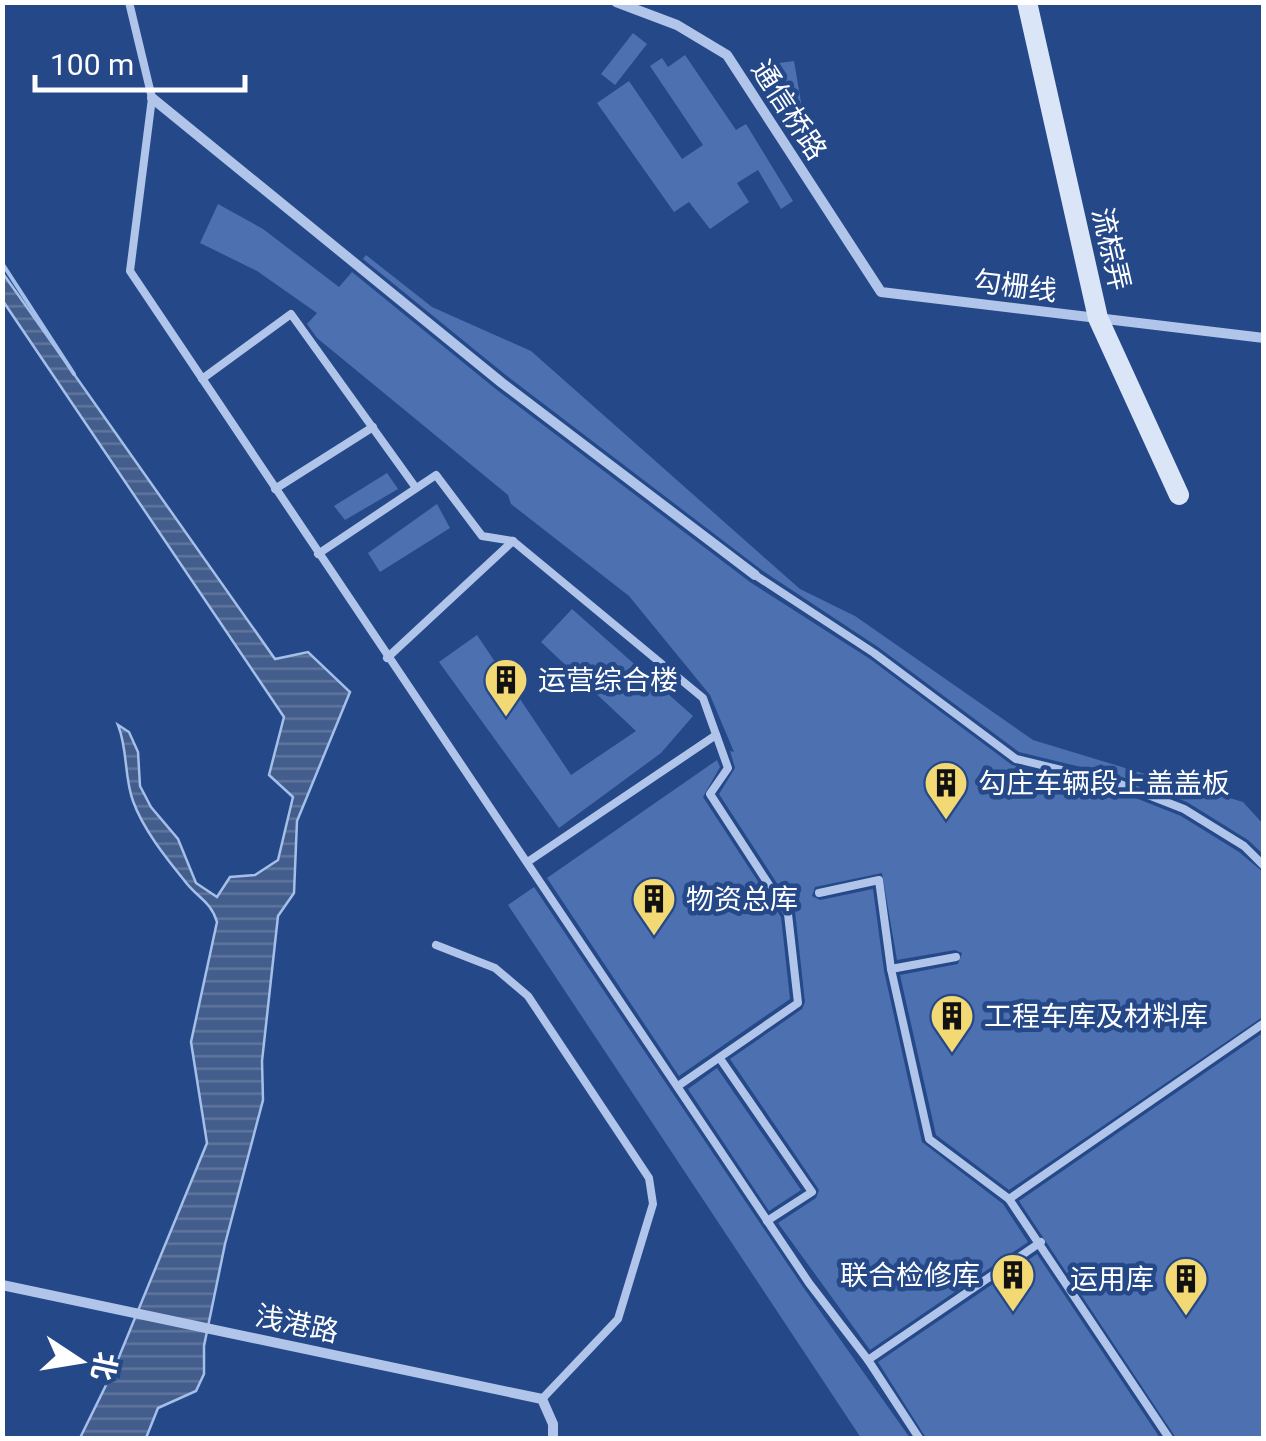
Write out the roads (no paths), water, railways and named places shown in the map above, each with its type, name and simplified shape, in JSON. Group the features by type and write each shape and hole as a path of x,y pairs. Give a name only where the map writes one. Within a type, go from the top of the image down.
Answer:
{"street":[{"name":"通信桥路","path":"616,2 677,24 727,55 881,292"},
{"name":"流棕弄","path":"1027,2 1098,318 1179,495"},
{"path":"152,98 502,383 755,575"},
{"name":"勾栅线","path":"881,292 1264,338"},
{"name":"浅港路","path":"2,1285 542,1399"},
{"path":"542,1399 552,1424 552,1438"}],"lane":[{"path":"129,2 152,98 130,271 387,658 919,1438"},
{"path":"202,379 291,314 416,488"},
{"path":"274,489 372,427"},
{"path":"318,554 436,475 482,536 513,541 703,698 728,768 710,794 788,914 798,1003 721,1060 678,1086"},
{"path":"387,658 513,541"},
{"path":"755,575 874,653 1016,759 1120,784 1184,809 1244,846 1264,866"},
{"path":"529,861 716,735"},
{"path":"820,893 880,880 891,969 929,1140 1009,1198 1169,1438"},
{"path":"436,946 494,968 528,996 649,1178 653,1204 618,1319 542,1399"},
{"path":"891,969 956,957"},
{"path":"1009,1198 1264,1023"},
{"path":"721,1060 812,1192 768,1221"},
{"path":"868,1360 1041,1242"}],"water":[{"path":"2,272 275,659 308,652 350,692 297,821 294,893 278,916 262,1061 263,1100 225,1244 204,1346 204,1374 196,1391 158,1408 146,1438 80,1438 114,1369 207,1143 191,1042 217,922 207,904 163,853 137,812 118,725 129,732 138,752 140,786 151,807 178,839 196,883 217,897 230,877 255,875 278,860 293,797 269,775 284,717 3,301"}],"waterway":[{"path":"2,263 74,374"}],"place":[{"name":"运营综合楼","path":"506,718"},
{"name":"勾庄车辆段上盖盖板","path":"946,821"},
{"name":"物资总库","path":"654,937"},
{"name":"工程车库及材料库","path":"952,1054"},
{"name":"联合检修库","path":"1013,1313"},
{"name":"运用库","path":"1186,1317"}]}
